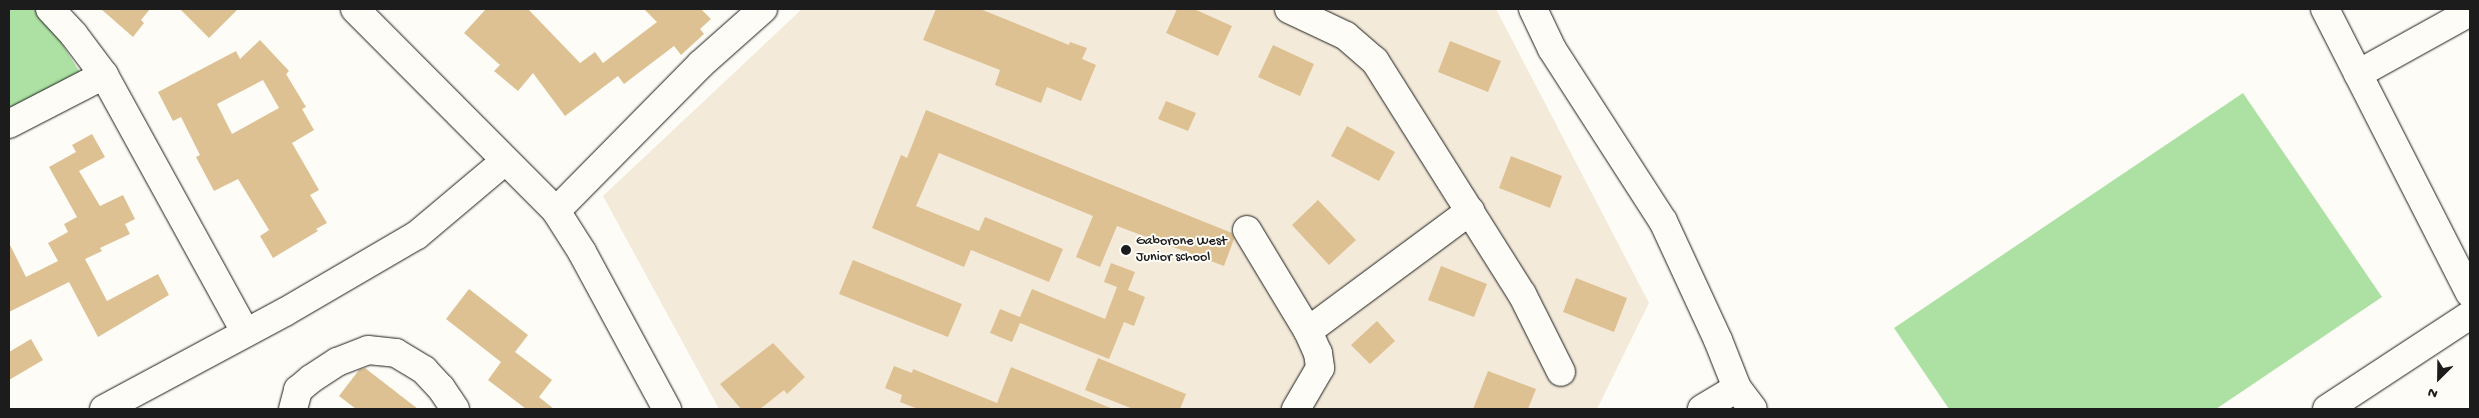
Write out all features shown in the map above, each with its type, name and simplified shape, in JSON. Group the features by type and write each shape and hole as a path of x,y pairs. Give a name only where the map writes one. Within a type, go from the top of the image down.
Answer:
{"street":[{"path":"50,9 74,35 104,75 246,333"},
{"path":"355,9 556,211 582,252 668,409"},
{"path":"556,211 701,64 763,9"},
{"path":"1289,9 1346,36 1375,60 1522,294 1561,372"},
{"path":"1533,9 1552,49 1663,221 1745,398 1702,409"},
{"path":"2325,9 2470,297 2327,409"},
{"path":"2358,74 2470,12"},
{"path":"9,124 104,75"},
{"path":"104,409 246,333 417,235 505,161"},
{"path":"1308,331 1470,211"},
{"path":"1247,230 1308,331 1318,353 1320,368 1296,409"},
{"path":"293,409 298,390 311,378 337,362 368,350 396,353 424,370 441,388 455,409"}],"shaded area":[{"name":"Gaborone West Junior school","path":"802,9 1496,9 1649,303 1597,409 719,409 603,196"}],"green space":[{"path":"9,9 38,9 42,12 81,74 9,109"},
{"path":"2243,93 2382,297 2216,409 1949,409 1894,328"}],"building":[{"path":"101,9 150,9 141,20 144,23 133,37"},
{"path":"180,9 238,9 209,38"},
{"path":"486,9 528,9 580,63 595,52 603,63 657,22 644,9 701,9 711,19 700,29 704,34 681,55 674,46 624,84 618,76 565,116 533,73 518,91 494,71 500,65 464,33"},
{"path":"936,9 980,9 1069,45 1070,42 1087,48 1082,59 1096,65 1081,101 1047,87 1041,103 995,85 1000,70 923,40"},
{"path":"1177,9 1194,9 1232,26 1218,56 1166,33"},
{"path":"260,40 289,71 286,74 306,107 302,109 314,130 292,143 319,190 310,195 327,223 316,229 318,231 273,258 260,236 269,230 238,179 214,191 196,157 200,155 181,117 173,121 158,92 236,51 240,59","holes":["263,80 279,108 232,134 217,104"]},
{"path":"1450,41 1501,61 1488,92 1438,72"},
{"path":"1273,45 1314,64 1300,96 1258,77"},
{"path":"1166,101 1196,113 1188,131 1158,119"},
{"path":"926,110 1232,233 1234,239 1224,266 1117,226 1100,267 1076,257 1093,216 939,153 916,206 979,231 985,217 1063,249 1049,282 971,250 964,267 872,228 901,155 907,158"},
{"path":"1347,126 1395,152 1379,181 1331,156"},
{"path":"92,134 105,157 79,171 100,206 123,195 135,219 125,224 130,234 100,248 102,251 85,259 107,301 158,274 169,295 98,337 69,282 9,312 9,243 26,277 58,261 48,243 68,232 64,224 77,217 49,167 76,152 72,145"},
{"path":"1511,156 1562,176 1550,208 1499,188"},
{"path":"1318,200 1356,240 1329,265 1292,225"},
{"path":"853,260 962,304 948,337 839,294"},
{"path":"1111,263 1135,272 1128,290 1145,297 1134,326 1124,322 1109,359 1020,323 1012,342 990,333 1000,309 1020,317 1032,289 1105,319 1117,287 1104,282"},
{"path":"1441,266 1487,284 1474,317 1428,300"},
{"path":"1576,278 1627,298 1614,332 1563,312"},
{"path":"469,289 528,335 515,352 552,380 539,397 554,409 526,409 488,380 501,362 446,319"},
{"path":"1377,321 1395,341 1370,364 1351,345"},
{"path":"31,339 43,360 9,380 9,352"},
{"path":"773,343 805,377 787,394 784,390 760,409 741,409 720,384"},
{"path":"1098,358 1186,394 1180,409 1133,409 1085,390"},
{"path":"894,366 912,373 913,369 997,403 1011,367 1113,409 918,409 900,402 902,395 885,388"},
{"path":"365,368 418,409 356,409 339,396 359,370"},
{"path":"1488,371 1536,389 1528,409 1473,409"}],"place":[{"name":"Gaborone West Junior school","path":"1126,250"}]}
